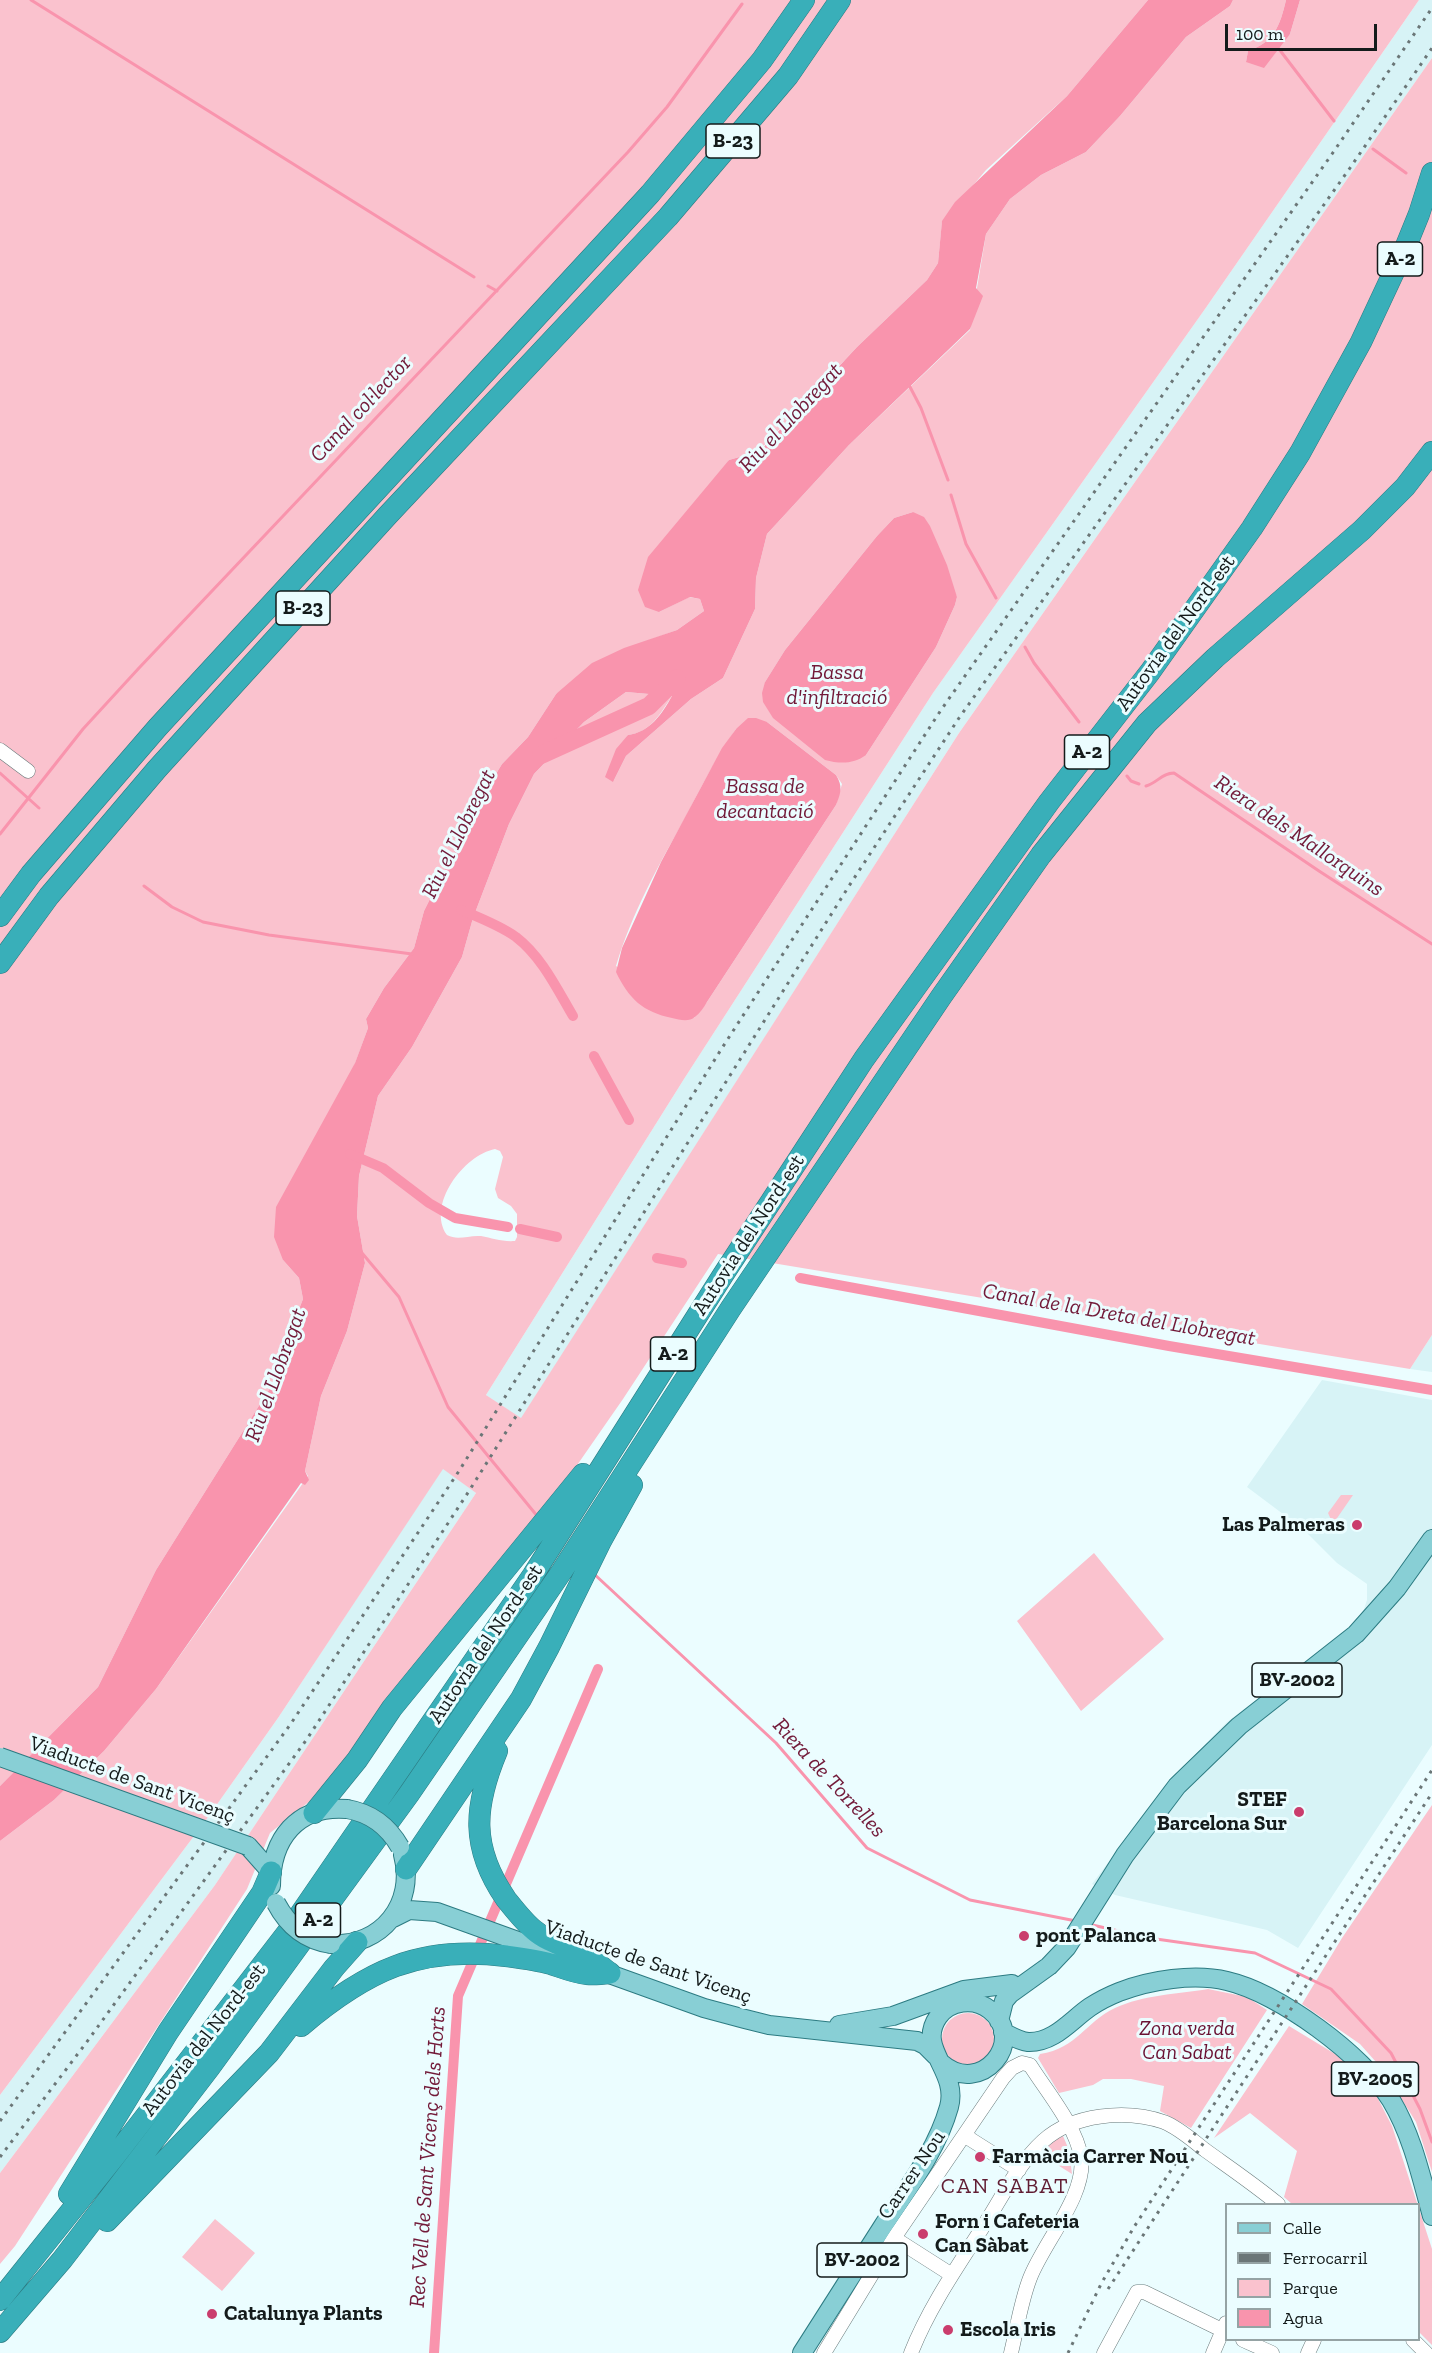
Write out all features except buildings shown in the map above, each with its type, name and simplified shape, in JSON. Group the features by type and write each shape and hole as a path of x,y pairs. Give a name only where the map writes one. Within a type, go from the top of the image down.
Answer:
{"highway":[{"name":"B-23","path":"0,916 31,874 158,727 650,194 762,60 804,0"},
{"name":"B-23","path":"0,963 49,896 157,769 388,515 668,217 788,76 839,2"},
{"name":"Autovia del Nord-est","path":"0,2298 104,2171 290,1929 546,1555 568,1507 605,1445 623,1433 864,1059 1049,802 1150,672 1252,528 1300,453 1361,342 1419,214 1432,173"},
{"name":"Autovia del Nord-est","path":"0,2332 62,2260 210,2067 409,1794 562,1571 595,1535 680,1389 731,1308 940,997 1041,855 1147,723 1186,684 1362,530 1405,487 1432,452"},
{"path":"314,1813 350,1768 392,1708 531,1540 568,1507"},
{"path":"595,1535 578,1587 521,1699 485,1780 479,1810 480,1843 498,1886 532,1930 590,1959 610,1973"},
{"path":"406,1875 521,1699"},
{"path":"0,2298 30,2246 82,2176 168,2032 262,1893 271,1872"},
{"path":"269,2053 334,1968 357,1942"},
{"path":"62,2260 79,2252 269,2053 328,2002 361,1981 393,1967 427,1957 510,1948 547,1963 586,1974 610,1973"}],"main road":[{"name":"BV-2002","path":"811,2353 947,2140 964,2090 976,2074 987,2069 996,2061 1003,2046 1001,2026 1004,2001 1061,1953 1146,1826 1189,1773 1264,1706 1356,1634 1397,1588 1432,1539"},
{"name":"Viaducte de Sant Vicenç","path":"0,1757 248,1846 263,1845 282,1839"},
{"name":"Viaducte de Sant Vicenç","path":"437,1912 419,1898 406,1875 400,1848 392,1834 381,1824 362,1813 347,1809 330,1809 314,1813 296,1823 282,1839 273,1858 271,1872 276,1903 285,1918 298,1931 314,1940 331,1944 357,1942 381,1930 393,1918 409,1910 437,1912 467,1923 510,1948"},
{"name":"Viaducte de Sant Vicenç","path":"248,1846 271,1872"},
{"path":"393,1918 402,1900 406,1875"},
{"name":"BV-2002","path":"802,2353 915,2178 938,2136 951,2096 951,2086 931,2039 937,2018 957,2003 992,1997 1061,1953"},
{"name":"Viaducte de Sant Vicenç","path":"610,1973 704,2008 769,2025 917,2041 925,2045 938,2060"},
{"name":"BV-2005","path":"1001,2026 1018,2040 1040,2041 1059,2032 1101,2000 1130,1988 1168,1981 1197,1978 1225,1980 1255,1991 1295,2014 1336,2042 1381,2085 1406,2129 1432,2216"},
{"path":"807,2028 848,2025 893,2016 951,1994 1012,1984"},
{"name":"BV-2005","path":"996,2061 1016,2051 1056,2043 1097,2011 1127,1996 1179,1986 1208,1984 1255,1991"},
{"path":"973,2002 987,2007 1001,2026"},
{"name":"Viaducte de Sant Vicenç","path":"849,2032 877,2029 904,2030 921,2026 937,2018"},
{"path":"849,2032 907,2050 925,2061 941,2085 945,2118"},
{"path":"938,2060 962,2074 976,2074"}],"street":[{"path":"0,750 28,771"},
{"name":"Carrer Nou","path":"824,2353 894,2238 1012,2068 1017,2064 1030,2066 1068,2125"},
{"path":"911,2353 926,2319 1019,2170 1042,2142 1068,2125 1088,2119 1113,2116 1152,2119 1173,2127 1275,2203"},
{"path":"1011,2353 1029,2280 1039,2256 1075,2196 1081,2177 1081,2157 1068,2125"},
{"path":"966,2133 970,2139 1019,2170"},
{"path":"894,2238 952,2275"},
{"path":"1104,2353 1137,2292 1144,2292 1225,2328 1213,2353"},
{"path":"1245,2341 1272,2353"},
{"path":"1414,2341 1426,2353"}],"shaded area":[{"path":"1419,0 1432,0 1432,58 959,733 521,1419 486,1395 684,1079 933,693 1205,309"},
{"path":"1432,1335 1432,1372 1410,1369"},
{"path":"1322,1380 1432,1400 1432,1745 1298,1948 1267,1930 1115,1895 1092,1884 1171,1779 1227,1722 1351,1628 1364,1609 1367,1600 1367,1584 1337,1563 1303,1529 1247,1487"},
{"path":"443,1468 476,1493 215,1885 0,2173 0,2095 206,1820 278,1718"}],"green space":[{"path":"0,0 1148,0 1067,96 986,170 942,222 938,263 927,280 857,347 759,451 729,460 659,612 689,597 700,599 704,611 677,630 641,643 556,694 528,737 502,764 476,807 424,911 414,948 384,988 366,1019 368,1028 283,1260 299,1278 303,1299 283,1350 277,1377 156,1570 98,1687 0,1786"},
{"path":"1233,0 1286,0 1274,32 1264,43 1248,51 1246,62 1290,34 1300,0 1419,0 1205,309 933,693 684,1079 486,1395 521,1418 959,733 1432,58 1432,1335 1410,1369 718,1254 623,1399 557,1494 321,1792 270,1833 247,1889 15,2246 0,2264 0,2173 215,1885 476,1493 443,1469 278,1718 206,1820 0,2095 0,1841 54,1800 104,1751 156,1689 308,1476 305,1471 321,1396 347,1331 365,1263 357,1216 359,1176 378,1096 412,1047 462,957 473,918 509,824 534,774 584,722 626,692 672,696 649,726 628,735 613,782 626,756 691,699 723,678 755,609 756,578 767,534 849,445 970,330 986,234 1010,199 1041,175 1086,152 1120,116 1186,37 1230,6","holes":["913,512 957,597 936,647 866,755 765,682 785,650 877,536 894,518","767,722 836,775 842,784 836,805 707,1002 694,1018 616,966 629,928 655,873 708,774 736,729","495,1149 500,1151 503,1157 495,1189 498,1198 511,1206 517,1214 515,1241 481,1236 451,1237 447,1235 442,1223 441,1210 452,1183 471,1161"]},
{"path":"1341,1495 1353,1495 1333,1524 1328,1513"},
{"path":"1094,1553 1164,1639 1081,1711 1017,1621"},
{"path":"1432,1805 1432,2172 1416,2122 1384,2071 1360,2044 1302,2004 1342,1938"},
{"name":"Zona verda Can Sabat","path":"1208,1989 1247,1997 1267,2010 1191,2128 1160,2111 1164,2086 1131,2079 1103,2079 1093,2085 1059,2093 1038,2058 1040,2054 1064,2046 1115,2008 1149,1998"},
{"path":"963,2013 973,2013 987,2020 994,2039 987,2058 973,2065 963,2065 953,2061 946,2054 942,2044 942,2034 946,2024 953,2017"},
{"path":"1289,2026 1345,2060 1374,2091 1392,2126 1417,2203 1291,2203 1284,2197 1297,2151 1250,2113 1214,2138"},
{"path":"1063,2136 1069,2150 1072,2174 1040,2154"},
{"path":"1420,2212 1432,2249 1432,2345 1420,2333"},
{"path":"215,2219 255,2253 222,2291 182,2257"}],"water":[{"path":"1148,0 1233,0 1230,6 1186,37 1120,116 1086,152 1041,175 1010,199 986,234 976,288 983,296 970,329 849,445 767,534 756,578 755,609 723,678 691,699 626,756 613,782 605,777 616,749 628,735 649,726 672,696 626,692 584,722 534,774 509,824 473,918 462,957 412,1047 378,1096 359,1176 357,1216 365,1263 347,1331 321,1396 305,1471 309,1480 305,1485 301,1483 156,1689 104,1751 54,1800 0,1841 0,1786 98,1687 156,1570 277,1377 283,1350 303,1299 299,1278 283,1260 274,1237 276,1207 355,1063 368,1028 366,1019 384,988 414,948 424,911 476,807 502,764 528,737 556,694 592,663 624,648 677,630 704,611 700,599 690,597 659,612 645,607 638,590 648,557 729,460 760,451 857,347 927,280 938,263 942,221 955,202 1067,96"},
{"path":"1286,0 1300,0 1290,34 1264,68 1246,62 1248,51 1264,43 1274,32"},
{"name":"Bassa d'infiltració","path":"913,512 924,517 930,526 947,565 957,597 955,605 936,647 866,755 847,762 825,760 773,718 763,702 762,693 765,682 785,650 877,536 894,518"},
{"name":"Bassa de decantació","path":"748,718 767,722 836,775 840,786 839,797 836,805 700,1012 693,1019 687,1020 662,1015 645,1008 626,990 616,972 622,948 661,862 722,748 736,729"}],"waterway":[{"path":"31,0 474,277"},
{"name":"Canal col·lector","path":"0,834 83,729 139,668 628,152 667,107 742,4"},
{"path":"1279,49 1334,121"},
{"path":"1373,149 1406,173"},
{"path":"488,286 497,291"},
{"name":"Riera dels Mallorquins","path":"909,385 921,408 948,480"},
{"name":"Riera dels Mallorquins","path":"951,495 966,544 996,598"},
{"name":"Riera dels Mallorquins","path":"1025,647 1034,663 1079,722"},
{"name":"Riu el Llobregat","path":"541,755 649,706 677,678"},
{"path":"0,773 39,808"},
{"name":"Riera dels Mallorquins","path":"1146,786 1174,773 1432,944"},
{"name":"Riera dels Mallorquins","path":"1127,776 1131,781 1139,784"},
{"path":"144,886 172,907 203,922 269,935 412,954"},
{"name":"Canal de la Dreta del Llobregat","path":"461,910 503,929 525,945 548,974 573,1016"},
{"name":"Canal de la Dreta del Llobregat","path":"594,1056 629,1120"},
{"name":"Canal de la Dreta del Llobregat","path":"350,1154 383,1168 429,1203 455,1218 508,1227"},
{"name":"Canal de la Dreta del Llobregat","path":"520,1229 557,1237"},
{"name":"Riera de Torrelles","path":"362,1253 399,1297 448,1407 538,1517"},
{"name":"Canal de la Dreta del Llobregat","path":"657,1258 682,1263"},
{"name":"Canal de la Dreta del Llobregat","path":"800,1278 1169,1346 1432,1390"},
{"name":"Riera de Torrelles","path":"593,1573 776,1743 867,1848 970,1900 1076,1921"},
{"name":"Rec Vell de Sant Vicenç dels Horts","path":"434,2353 458,1996 598,1669"},
{"name":"Riera de Torrelles","path":"1088,1924 1149,1938 1255,1953 1331,1989 1391,2053 1420,2109 1432,2142"}],"railway":[{"path":"0,2121 290,1725 459,1471 722,1048 941,710 1432,8"},
{"path":"0,2157 86,2043 307,1739 469,1491 849,886 959,718 1350,168 1432,48"},
{"path":"1068,2353 1101,2284 1134,2227 1432,1770"},
{"path":"1108,2289 1432,1793"}],"place":[{"name":"Las Palmeras","path":"1357,1525"},
{"name":"STEF Barcelona Sur","path":"1299,1812"},
{"name":"pont Palanca","path":"1024,1936"},
{"name":"Farmàcia Carrer Nou","path":"980,2157"},
{"name":"Forn i Cafeteria Can Sàbat","path":"923,2234"},
{"name":"Catalunya Plants","path":"212,2314"},
{"name":"Escola Iris","path":"948,2330"}],"district":[{"name":"CAN SABAT","path":"1005,2187"}]}
